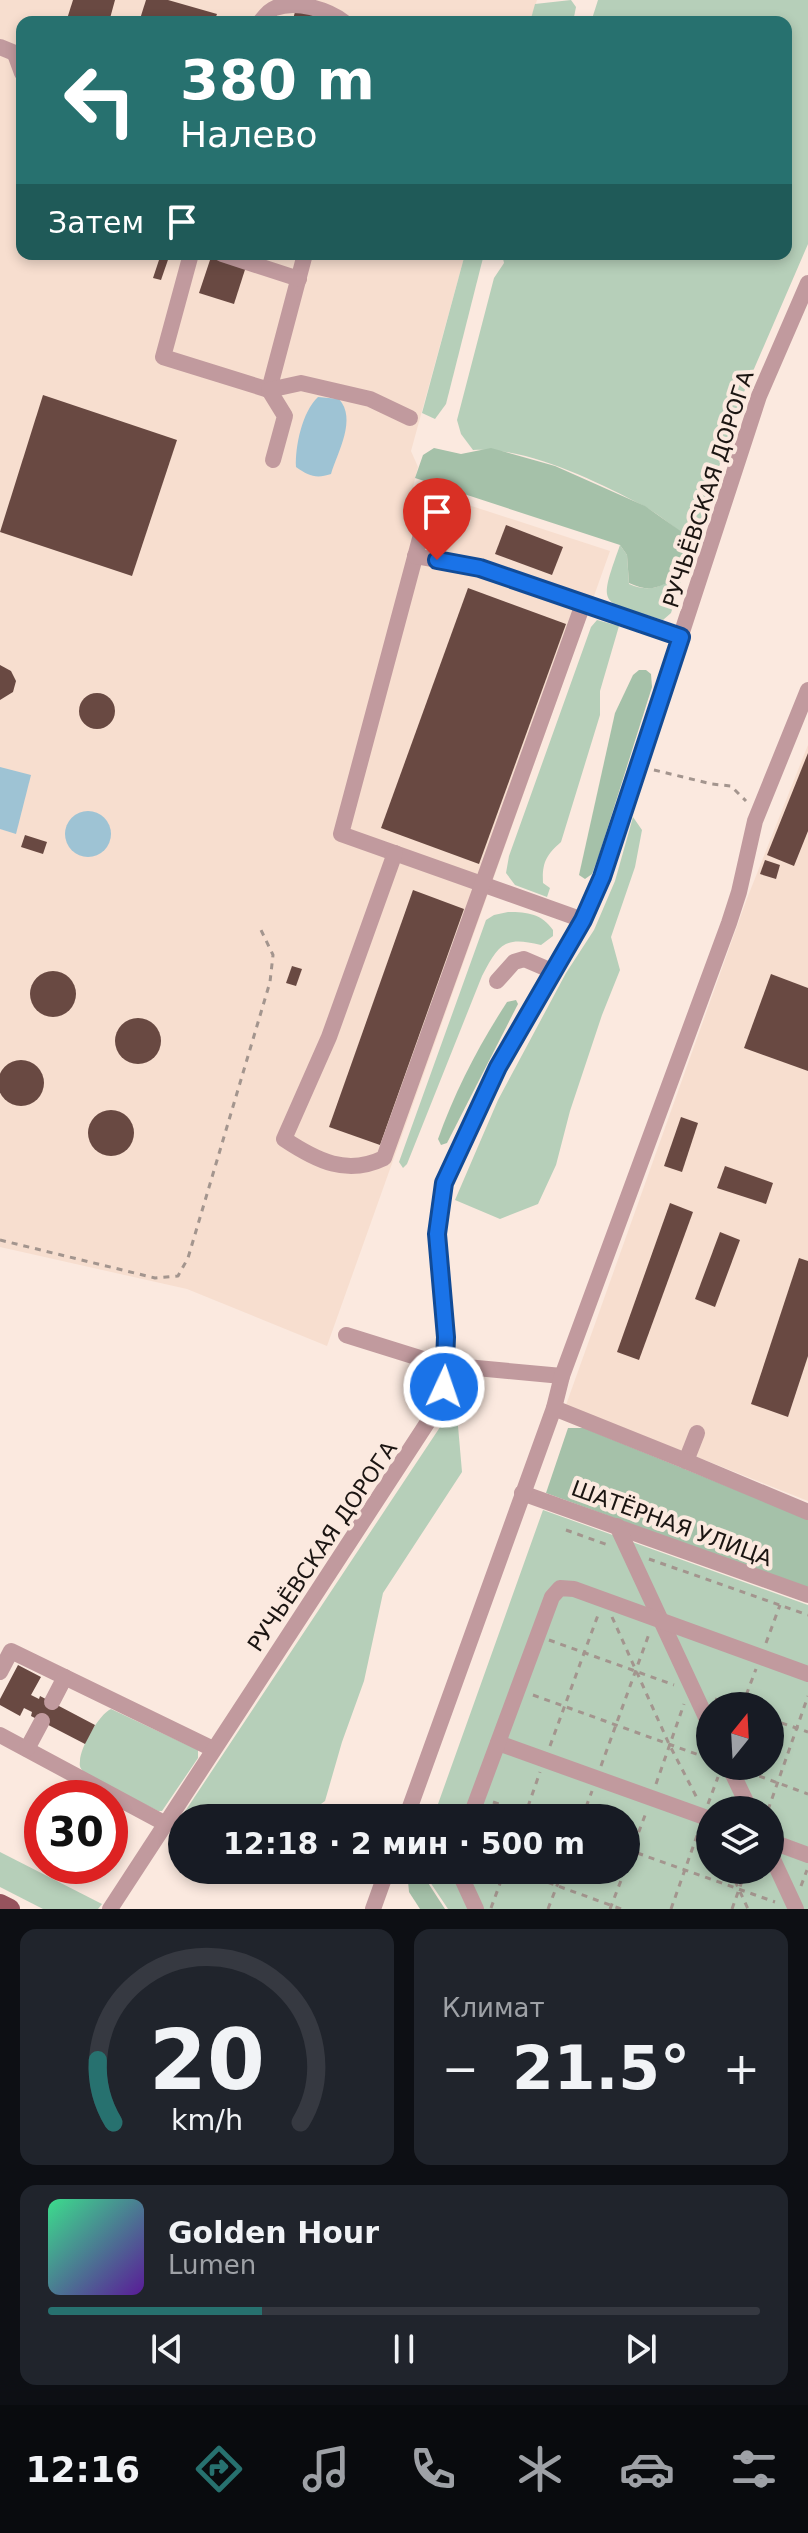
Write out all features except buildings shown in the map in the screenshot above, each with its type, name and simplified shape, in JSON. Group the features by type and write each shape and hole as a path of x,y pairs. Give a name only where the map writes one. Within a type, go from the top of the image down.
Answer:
{"main road":[{"path":"0,1904 10,1909"}],"street":[{"path":"266,16 273,8 293,3 336,16"},
{"path":"189,260 163,357 269,390 301,383 370,399 410,418"},
{"path":"240,260 299,279"},
{"path":"273,460 285,416 269,390 304,260"},
{"name":"РУЧЬЁВСКАЯ ДОРОГА","path":"110,1909 424,1432 444,1387 446,1363 437,1234 444,1183 498,1067 583,920 602,877 759,396 808,283"},
{"path":"430,501 341,834 583,920"},
{"path":"415,556 480,568 681,637"},
{"path":"395,853 329,1037 284,1139 303,1151 352,1168 367,1166 384,1158 583,604"},
{"path":"411,1804 554,1408 562,1376 729,923 755,821 808,690"},
{"path":"497,981 514,962 524,959 552,971"},
{"path":"346,1335 426,1360 562,1376"},
{"path":"554,1408 808,1512"},
{"path":"686,1461 697,1433"},
{"name":"ШАТЁРНАЯ УЛИЦА","path":"522,1493 808,1595"},
{"path":"617,1526 696,1699"},
{"path":"475,1804 552,1597 560,1588 574,1589 808,1674"},
{"path":"0,1672 11,1651 213,1749"},
{"path":"52,1702 65,1677"},
{"path":"27,1749 42,1721"},
{"path":"0,1735 164,1823"},
{"path":"498,1743 696,1813"},
{"path":"784,1846 808,1855"},
{"path":"784,1883 796,1909"},
{"path":"373,1909 382,1884"},
{"path":"464,1884 476,1909"}],"path":[{"path":"639,766 731,786 744,797 755,821"},
{"path":"0,1240 155,1278 178,1276 188,1258 270,982 273,955 261,930"},
{"path":"566,1530 808,1615"},
{"path":"528,1804 604,1600"},
{"path":"604,1600 696,1797"},
{"path":"587,1804 657,1619"},
{"path":"538,1636 699,1692"},
{"path":"640,1829 691,1689"},
{"path":"518,1690 696,1754"},
{"path":"773,1796 808,1696"},
{"path":"784,1724 808,1732"},
{"path":"769,1780 808,1794"},
{"path":"478,1796 496,1804"},
{"path":"671,1909 696,1842"},
{"path":"640,1854 780,1904"},
{"path":"491,1909 500,1884"},
{"path":"551,1884 621,1909"},
{"path":"611,1907 619,1884"},
{"path":"737,1884 748,1909"},
{"path":"732,1909 741,1884"},
{"path":"548,1909 556,1886"}],"shaded area":[{"path":"0,0 537,0 532,16 16,16 16,260 463,260 411,451 418,467 413,487 610,551 327,1346 187,1289 0,1247"},
{"path":"808,745 808,1501 566,1405 746,901"}],"green space":[{"path":"571,0 576,7 574,16 532,16 535,4"},
{"path":"598,0 808,0 808,244 744,392 690,554 688,537 648,509 582,476 537,459 493,450 473,450 461,434 457,420 494,278 503,260 792,260 792,16 593,16"},
{"path":"463,260 482,260 446,404 435,419 422,413"},
{"path":"434,448 461,454 491,448 555,466 645,506 689,537 690,554 683,574 657,587 637,586 629,583 627,555 620,545 415,478 423,455"},
{"path":"620,545 627,555 629,584 651,588 683,574 671,613 663,620 626,609 609,599 608,581"},
{"path":"597,620 619,626 600,691 600,715 561,842 548,855 544,865 543,883 550,888 547,897 515,885 506,873 509,856 591,627"},
{"path":"639,670 651,674 652,687 599,855 592,874 585,879 579,875 615,713 633,675"},
{"path":"633,817 642,830 635,867 611,937 620,970 570,1111 556,1165 538,1204 500,1219 455,1200 498,1100 566,973 594,930 615,881"},
{"path":"508,912 539,917 553,930 553,936 541,945 511,942 493,956 403,1168 399,1162 486,920"},
{"path":"516,1000 518,1004 447,1143 441,1145 438,1139 468,1069 507,1002"},
{"path":"456,1403 462,1472 383,1593 364,1681 325,1801 321,1804 190,1804"},
{"path":"568,1428 584,1428 808,1519 808,1589 546,1493"},
{"path":"543,1510 808,1605 808,1909 448,1909 431,1884 640,1884 640,1804 438,1804"},
{"path":"111,1709 198,1750 198,1758 162,1811 128,1796 128,1780 97,1780 81,1768 81,1755 87,1740"},
{"path":"0,1852 24,1864 24,1884 63,1884 102,1904 98,1909 43,1909 0,1887"},
{"path":"408,1884 429,1884 445,1909 420,1909 409,1892"}],"water":[{"path":"318,397 339,399 346,416 341,445 331,474 321,476 296,467 298,440 304,420"},
{"path":"0,767 31,775 16,834 0,829"},
{"path":"88,811 104,818 111,834 104,850 88,857 72,850 65,834 72,818"}],"route":[{"path":"437,560 480,568 681,637 602,877 583,920 498,1067 444,1183 437,1234 446,1337 444,1387"}]}
